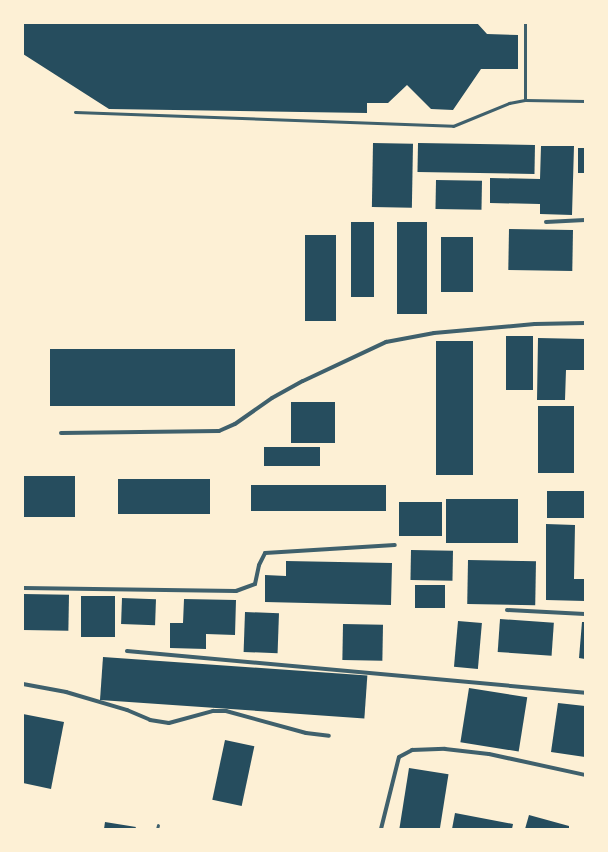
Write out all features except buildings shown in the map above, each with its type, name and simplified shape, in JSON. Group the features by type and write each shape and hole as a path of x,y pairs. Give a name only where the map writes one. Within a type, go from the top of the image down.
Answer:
{"street":[{"path":"546,222 585,220"},
{"path":"61,433 220,431 235,424 272,398 303,381 386,342 434,333 535,324 585,323"},
{"path":"23,588 236,591 255,584 259,565 265,553 395,545"},
{"path":"507,610 585,614"},
{"path":"127,651 585,693"},
{"path":"23,684 66,692 127,710 156,721 169,723 213,711 226,711 306,734 329,736"},
{"path":"381,829 399,757 412,750 445,749 489,754 585,775"}],"lane":[{"path":"524,23 524,100"},
{"path":"75,112 446,126 471,120 509,103 524,100 585,101"},
{"path":"157,829 158,825"}]}
